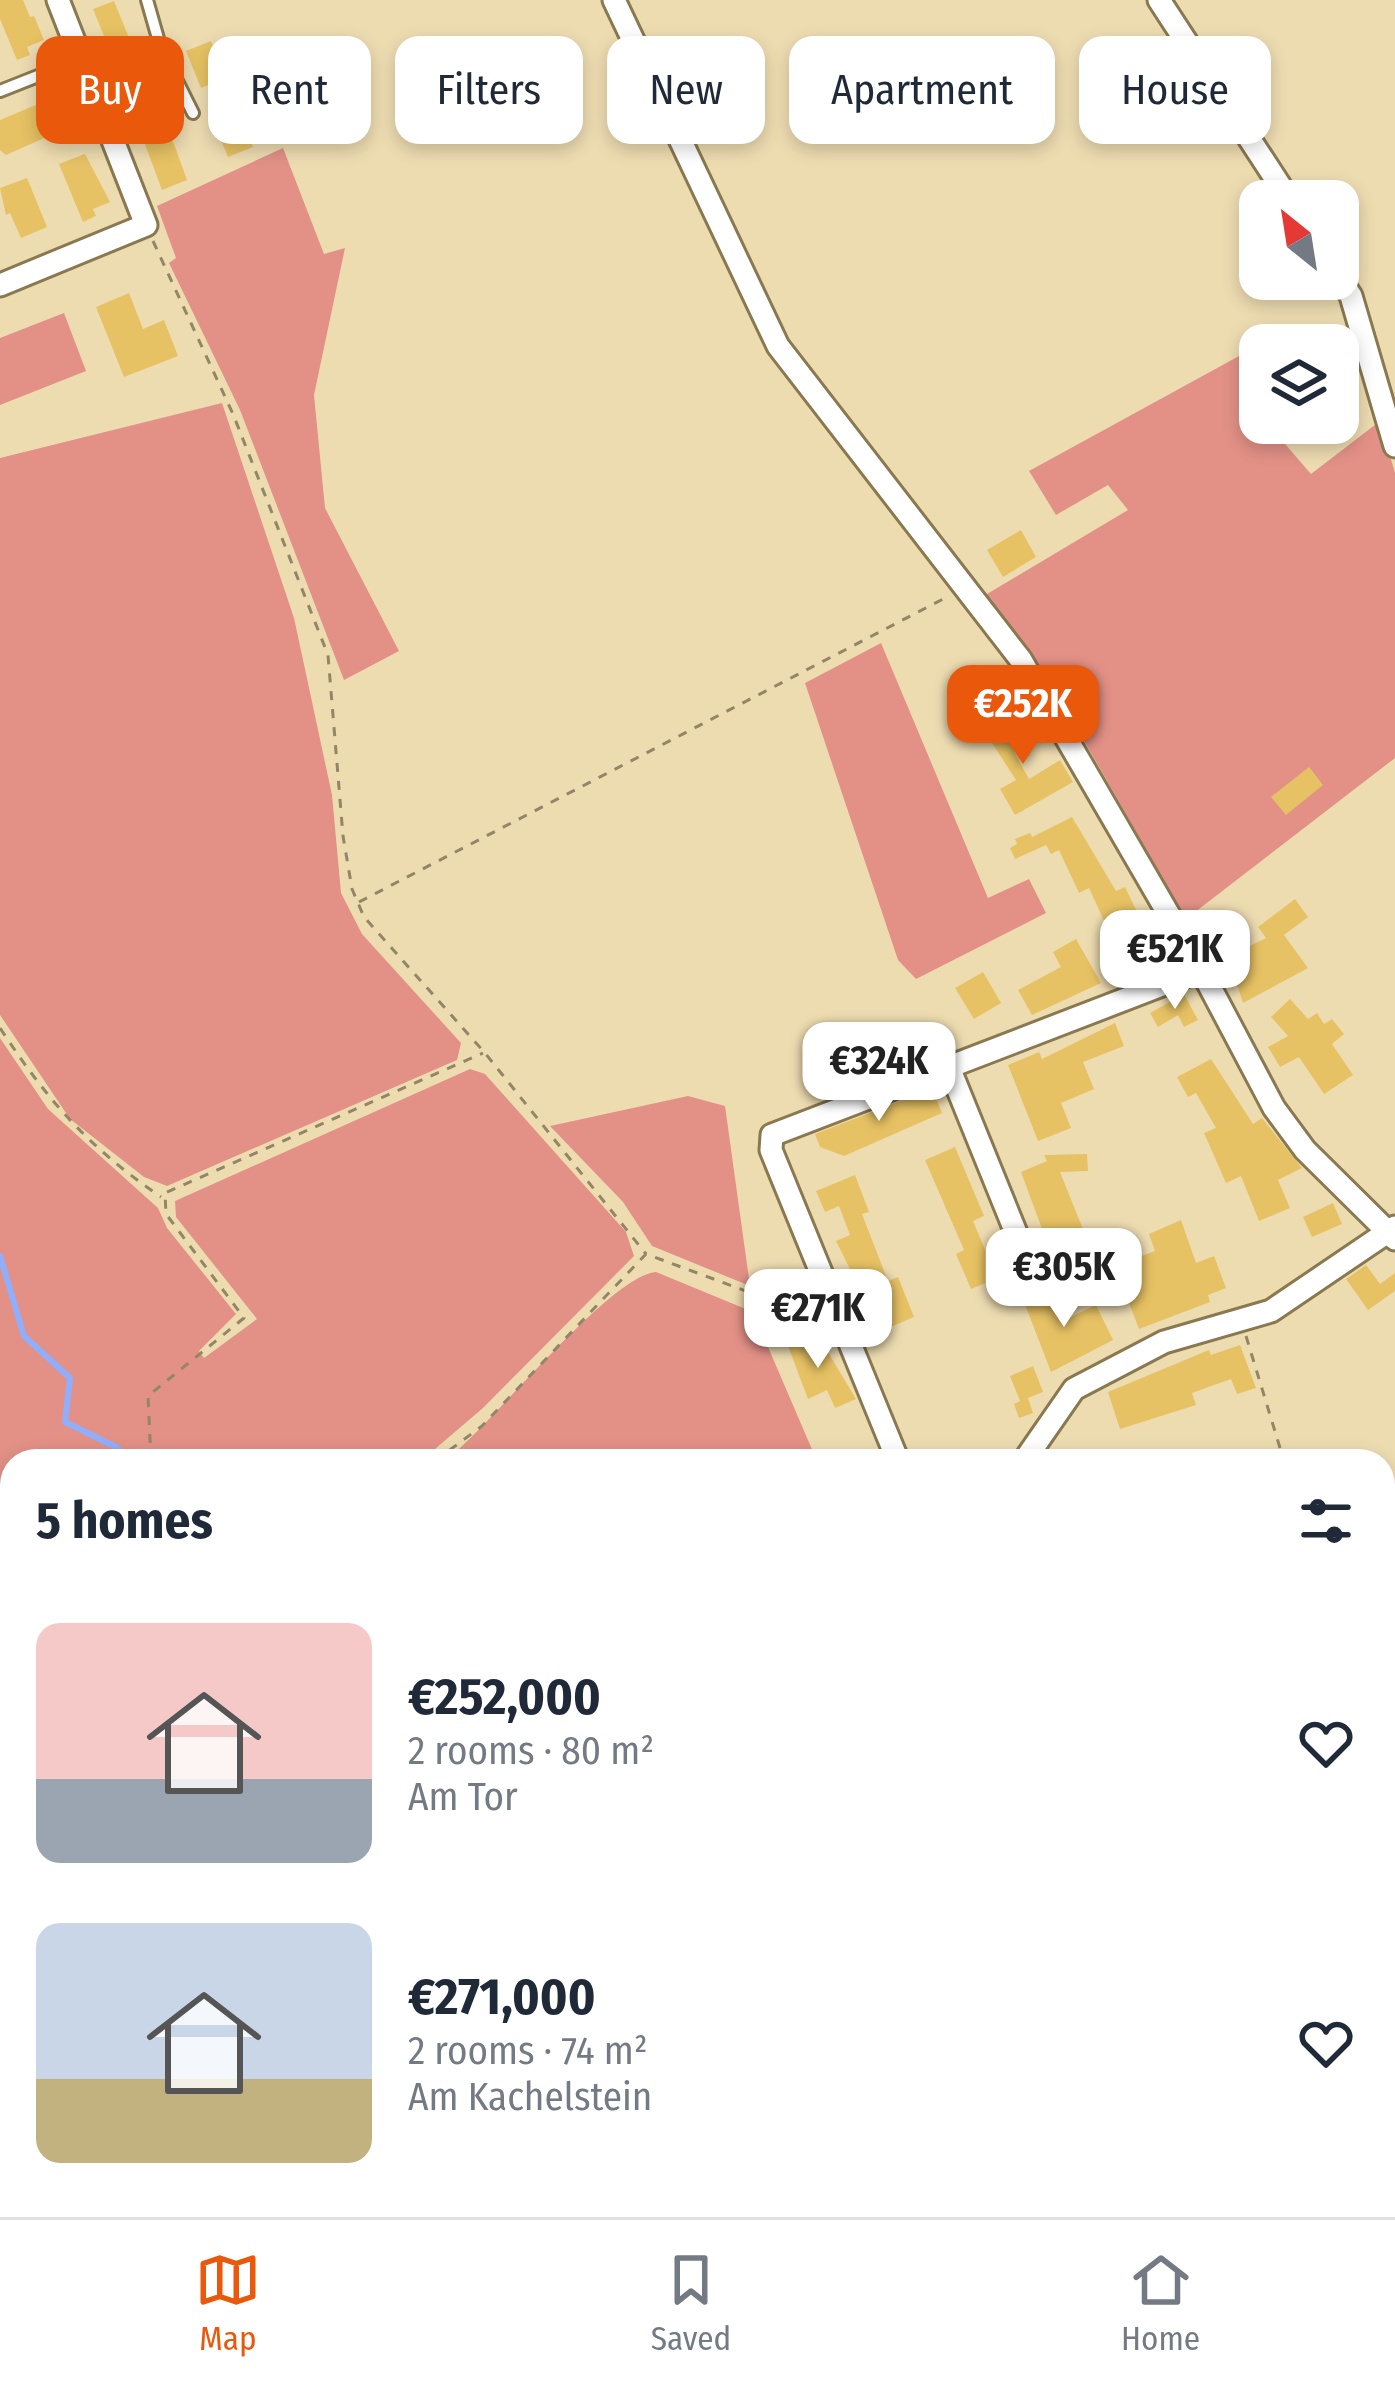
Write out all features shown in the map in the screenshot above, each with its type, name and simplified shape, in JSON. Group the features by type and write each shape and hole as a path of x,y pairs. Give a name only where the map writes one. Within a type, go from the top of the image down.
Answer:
{"street":[{"path":"58,0 72,36"},
{"path":"614,0 778,346 1021,660 1201,970 1274,1108 1305,1150 1393,1233 1271,1311 1164,1342 1074,1389 1032,1449"},
{"path":"1159,0 1276,180"},
{"path":"0,285 146,225 115,144"},
{"path":"1352,300 1395,446"},
{"path":"893,1449 769,1142 778,1132 948,1064 1201,970"},
{"path":"948,1064 1028,1260"}],"lane":[{"path":"147,0 157,36"},
{"path":"0,92 36,83"},
{"path":"184,95 193,113"}],"path":[{"path":"146,225 233,414 328,655 343,836 364,917 485,1053 646,1254 840,1326"},
{"path":"358,903 964,588"},
{"path":"0,1028 61,1116 109,1161 163,1198 166,1214 244,1318 148,1396 150,1449"},
{"path":"163,1198 485,1053"},
{"path":"450,1449 482,1426 646,1254"},
{"path":"1242,1322 1280,1449"}],"shaded area":[{"path":"283,148 324,254 345,248 314,395 325,508 399,651 344,680 240,410 169,263 176,258 157,206"},
{"path":"64,313 86,371 0,405 0,338"},
{"path":"1239,356 1239,444 1285,444 1311,474 1350,444 1359,444 1359,437 1380,421 1395,473 1395,758 1186,919 1047,676 982,597 1128,510 1108,485 1056,515 1029,471"},
{"path":"222,403 294,618 332,795 341,893 362,934 461,1043 457,1060 167,1186 144,1177 70,1119 0,1015 0,458"},
{"path":"881,643 988,898 1029,879 1046,913 916,979 898,960 805,683"},
{"path":"0,1038 48,1109 158,1208 167,1228 236,1314 199,1351 204,1358 257,1319 176,1217 175,1201 470,1069 485,1074 626,1232 634,1256 483,1408 435,1449 0,1449"},
{"path":"688,1096 725,1106 750,1286 652,1246 623,1202 550,1126"},
{"path":"656,1272 753,1312 812,1449 458,1449 581,1324 635,1280"}],"building":[{"path":"0,0 23,0 42,36 36,36 36,43 27,47 30,55 17,60 0,19"},
{"path":"114,1 128,36 104,36 93,9"},
{"path":"208,42 208,85 201,88 186,51"},
{"path":"36,105 36,142 6,155 0,150 0,120"},
{"path":"145,144 174,144 187,180 162,190"},
{"path":"222,144 252,144 253,147 228,157"},
{"path":"85,154 110,202 93,209 96,216 83,222 59,164"},
{"path":"27,178 47,227 21,238 10,213 6,215 0,188"},
{"path":"129,293 143,329 164,320 178,356 124,377 96,307"},
{"path":"1021,530 1036,557 1003,577 987,550"},
{"path":"1009,712 1029,743 1014,752 1029,779 1060,760 1073,782 1015,815 1000,789 1016,780 983,729"},
{"path":"1309,767 1323,785 1286,815 1271,797"},
{"path":"1072,817 1116,891 1125,887 1137,912 1130,915 1146,943 1156,938 1165,954 1143,968 1116,922 1107,927 1089,888 1079,893 1059,850 1051,854 1046,845 1015,859 1010,848 1017,844 1015,839 1030,833 1032,837"},
{"path":"1295,899 1308,917 1284,935 1308,968 1243,1003 1228,957 1266,938 1258,927"},
{"path":"1076,939 1101,983 1032,1015 1018,990 1061,967 1053,952"},
{"path":"983,972 1001,1003 974,1019 955,988"},
{"path":"1184,994 1198,1020 1184,1027 1178,1015 1158,1027 1150,1013"},
{"path":"1290,999 1308,1019 1317,1013 1324,1024 1332,1019 1344,1034 1332,1044 1353,1075 1324,1094 1299,1057 1280,1067 1268,1047 1288,1036 1271,1017"},
{"path":"1115,1023 1124,1046 1083,1062 1094,1089 1061,1103 1071,1128 1038,1141 1008,1065 1039,1052 1042,1059"},
{"path":"1211,1059 1253,1124 1262,1118 1302,1168 1278,1180 1290,1208 1259,1221 1241,1176 1226,1183 1204,1133 1216,1128 1196,1093 1188,1097 1177,1077"},
{"path":"932,1089 942,1113 844,1156 820,1147 815,1134"},
{"path":"955,1147 984,1216 973,1221 997,1278 971,1289 956,1254 964,1250 925,1160"},
{"path":"1087,1154 1088,1171 1060,1172 1091,1249 1055,1264 1021,1172 1047,1161 1044,1155"},
{"path":"855,1175 869,1212 862,1214 888,1281 898,1277 914,1317 881,1331 836,1241 850,1235 839,1206 825,1212 816,1191"},
{"path":"1333,1203 1342,1224 1312,1237 1303,1217"},
{"path":"1181,1220 1196,1263 1214,1256 1226,1288 1208,1295 1210,1302 1139,1329 1115,1266 1155,1251 1149,1234"},
{"path":"1366,1265 1380,1284 1395,1273 1395,1291 1368,1310 1346,1279"},
{"path":"1044,1284 1060,1322 1096,1305 1113,1340 1051,1372 1021,1294"},
{"path":"804,1331 814,1355 826,1349 856,1399 835,1408 827,1390 808,1399 785,1338"},
{"path":"1240,1345 1256,1388 1237,1394 1231,1379 1192,1393 1196,1405 1120,1429 1108,1392 1209,1350 1211,1355"},
{"path":"1033,1366 1043,1392 1028,1398 1033,1413 1019,1418 1014,1404 1020,1401 1010,1376"}],"waterway":[{"path":"0,1256 24,1336 70,1378 65,1422 118,1449"}]}
